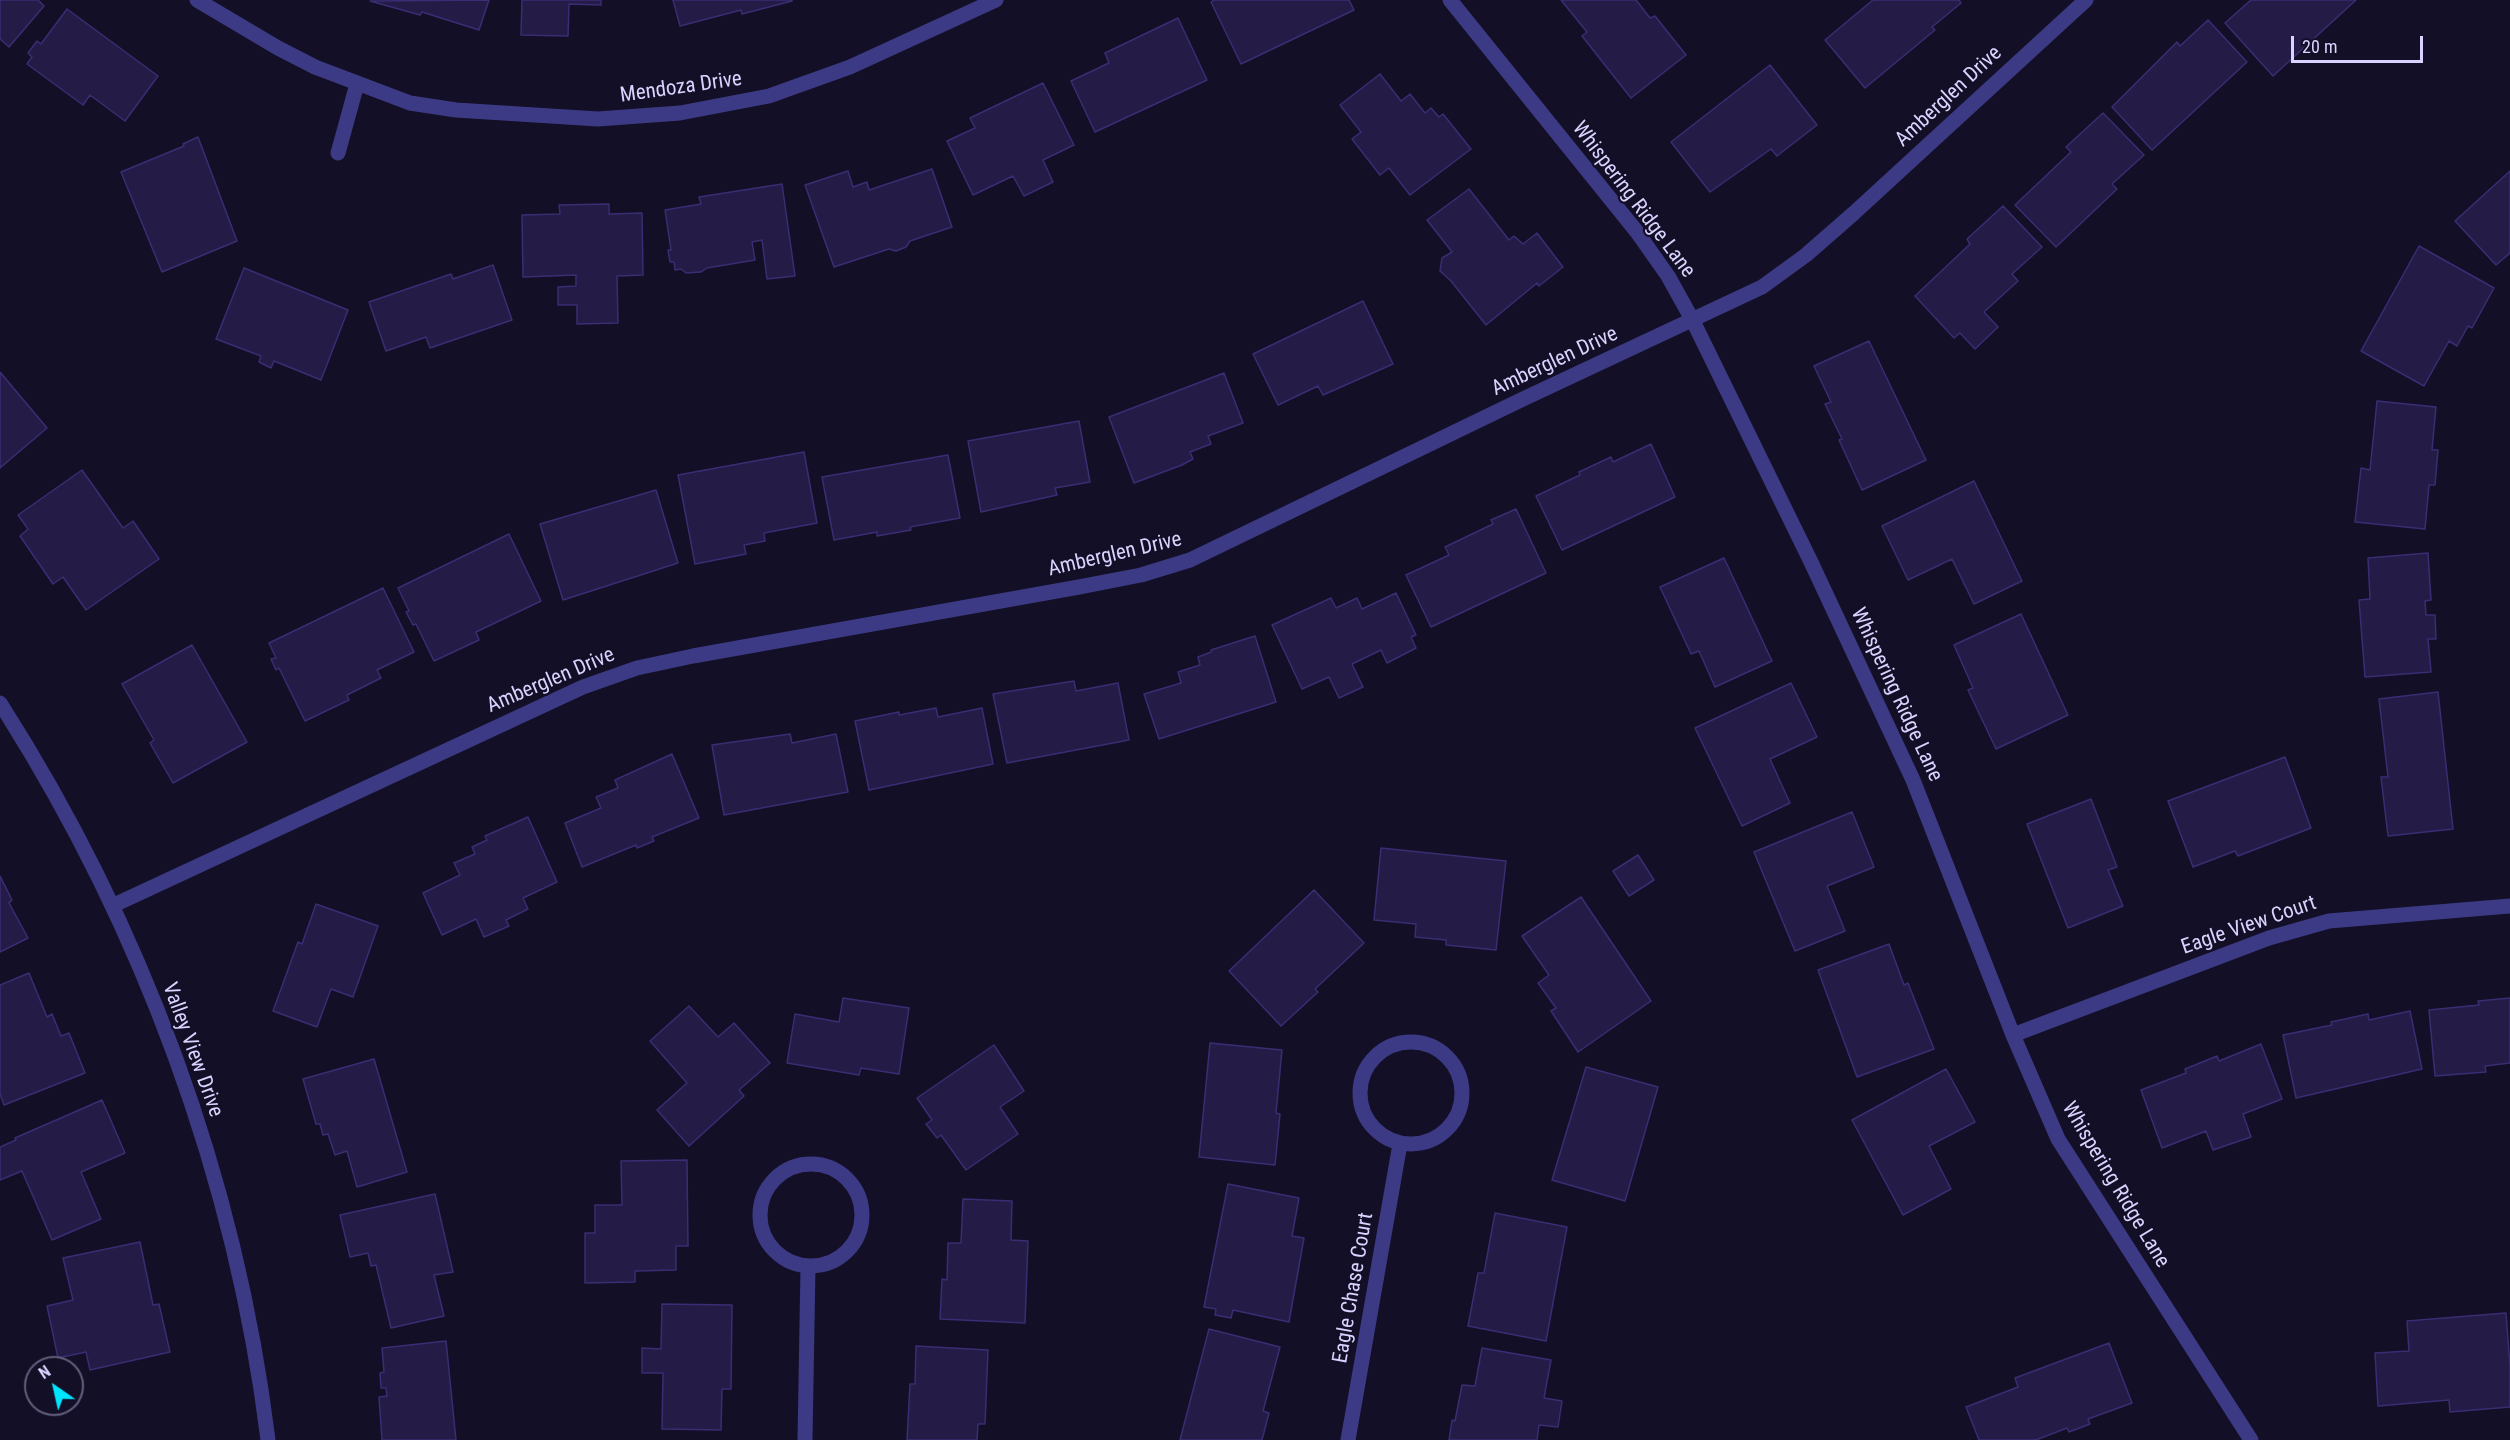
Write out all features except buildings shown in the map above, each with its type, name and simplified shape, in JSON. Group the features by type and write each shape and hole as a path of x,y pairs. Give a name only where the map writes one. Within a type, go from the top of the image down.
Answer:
{"street":[{"name":"Mendoza Drive","path":"197,0 278,48 357,84 410,103 456,110 598,119 680,113 769,96 850,67 996,0"},
{"name":"Whispering Ridge Lane","path":"1450,0 1637,232 1668,276 1693,321 1913,780 2013,1035 2058,1140 2250,1440"},
{"name":"Amberglen Drive","path":"114,905 583,687 637,668 1141,575 1190,560 1523,399 1762,287 1806,255 2086,0"},
{"path":"338,153 357,84"},
{"name":"Valley View Drive","path":"0,703 66,814 114,905 174,1057 206,1150 229,1227 248,1310 268,1440"},
{"name":"Eagle View Court","path":"2013,1035 2269,938 2328,921 2510,906"},
{"path":"1411,1042 1428,1045 1444,1053 1455,1066 1461,1082 1462,1100 1457,1116 1447,1130 1432,1140 1417,1144 1400,1144 1385,1137 1372,1127 1364,1113 1360,1096 1362,1080 1369,1065 1380,1053 1394,1045 1411,1042"},
{"name":"Eagle Chase Court","path":"1348,1440 1400,1144"},
{"path":"812,1164 829,1167 843,1175 855,1188 861,1204 862,1221 857,1238 847,1252 833,1261 808,1267 785,1259 773,1249 764,1234 760,1218 762,1202 768,1187 780,1175 794,1167 812,1164"},
{"path":"805,1440 808,1267"}]}
